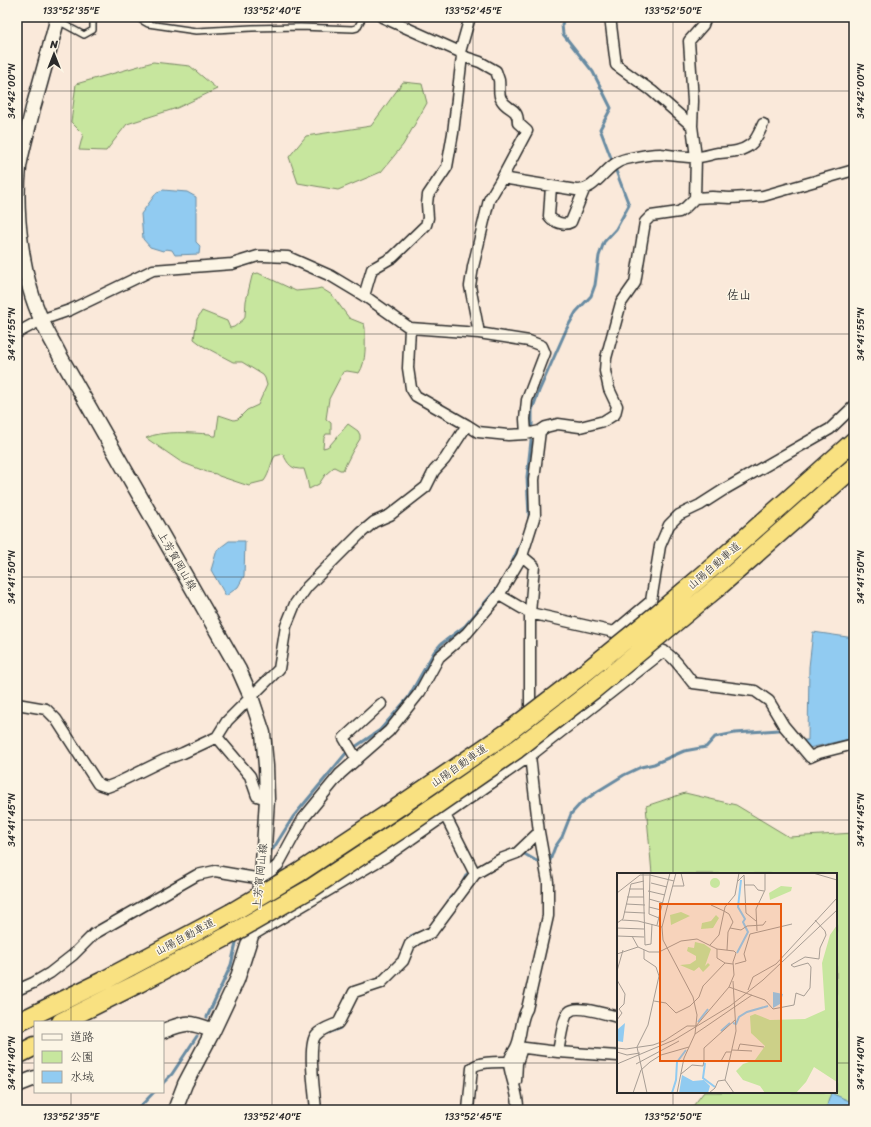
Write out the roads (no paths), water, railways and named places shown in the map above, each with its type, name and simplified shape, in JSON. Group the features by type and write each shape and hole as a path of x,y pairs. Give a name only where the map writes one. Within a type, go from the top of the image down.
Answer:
{"highway":[{"name":"山陽自動車道","path":"20,1020 103,981 231,913 313,864 507,732 582,675 655,616 706,573 854,441"},
{"name":"山陽自動車道","path":"63,1021 226,937 310,888 410,823 517,749 599,685 718,587 854,466"},
{"path":"78,1021 139,983"},
{"path":"17,1043 34,1035"},
{"path":"17,1055 34,1046"}],"main road":[{"name":"上芳賀岡山線","path":"57,19 18,166 19,224 23,258 30,291 41,320 239,670 251,697 263,733 267,799 262,878 258,906 251,936 237,980 213,1031 185,1084 175,1110"},
{"path":"164,1031 186,1023 196,1024 213,1031"},
{"path":"17,1085 34,1078"}],"street":[{"path":"382,17 480,62 496,71 499,81 499,97 505,106 513,110 518,116 518,123 527,131 489,200 470,286 479,332"},
{"path":"364,296 372,269 393,257 426,225 428,218 428,195 447,167 453,133 461,54 470,17"},
{"path":"610,17 616,65 652,92 692,126"},
{"path":"410,328 408,368 411,388 416,396 478,432 508,435 526,434 540,431 546,427 558,424 580,427 604,421 615,414 616,406 609,389 605,371 606,358 621,303 635,283 645,222 651,216 678,212 686,208 695,198 696,157 692,126 693,101 689,41 703,25 706,17"},
{"path":"502,178 584,190 597,182 606,171 625,159 658,154 696,157 738,152 751,145 763,124"},
{"path":"695,198 763,196 854,170"},
{"path":"551,186 549,216 556,222 568,224 571,222 584,190"},
{"path":"17,333 41,320 70,310 153,270 232,264 258,256 288,257 331,276 364,296 410,328 479,332 529,341 542,346 545,353 527,400 525,419 526,434"},
{"path":"614,632 651,601 660,546 669,525 679,515 700,505 830,429 854,406"},
{"path":"17,704 46,709 56,719 98,784 107,787 217,737 227,721 279,669 286,626 295,604 307,587 374,522 390,515 426,488 434,471 445,459 467,425"},
{"path":"17,990 33,983 50,972 73,955 94,934 196,875 215,871 262,878 278,865 303,819 340,774 389,732 420,692 439,657 467,633 499,596 522,556 535,515 534,480 540,431"},
{"path":"518,1110 516,1088 517,1063 523,1015 527,1009 548,916 548,882 539,832 530,756 530,613 534,566 522,556"},
{"path":"499,596 530,613 614,632 664,651 672,657 693,683 756,691 769,701 784,726 810,757 819,753 854,744"},
{"path":"251,936 387,856 530,756 664,651"},
{"path":"357,760 344,738 381,704"},
{"path":"217,737 250,776 257,796 267,799"},
{"path":"446,815 474,872"},
{"path":"316,1110 312,1046 314,1037 317,1033 338,1023 354,992 378,984 403,961 410,944 434,930 474,872 519,851 539,832"},
{"path":"558,1052 565,1018 568,1012 572,1009 617,1017"},
{"path":"519,1047 558,1052 617,1056"},
{"path":"516,1088 512,1080 508,1062 519,1047"},
{"path":"468,1110 472,1068 482,1063 508,1062"}],"lane":[{"path":"57,19 84,35 93,30 93,17"},
{"path":"138,17 148,24 196,31 294,27 352,29 357,28 363,17"}],"water":[{"path":"163,190 187,192 196,197 196,242 200,246 199,254 175,255 172,250 166,249 163,251 150,247 143,239 141,214 157,192"},
{"path":"229,541 245,541 244,576 238,587 226,596 211,570 217,550"},
{"path":"813,632 854,638 854,732 849,739 809,748 805,744 804,740 808,740 809,667"},
{"path":"831,1093 854,1103 854,1110 826,1110"}],"waterway":[{"path":"532,425 532,410 567,328 576,312 591,296 595,285 599,256 604,242 616,229 629,205 600,129 611,108 593,72 563,34 562,25 564,17"},
{"path":"529,519 527,477 531,441"},
{"path":"508,571 524,536"},
{"path":"355,747 380,730 408,698 434,652 441,644 465,626 500,585"},
{"path":"548,863 555,847 562,837 571,814 581,803 624,775 684,751 706,747 715,737 735,733 779,730"},
{"path":"273,849 293,817 347,752"},
{"path":"521,852 542,864"},
{"path":"461,885 467,874 472,872"},
{"path":"446,906 450,898 456,893"},
{"path":"408,941 411,936 421,932"},
{"path":"207,1017 231,965 236,943"},
{"path":"327,1033 340,1028 342,1024"},
{"path":"164,1082 172,1074 197,1036"},
{"path":"137,1110 153,1093"}],"district":[{"name":"佐山","path":"739,295"}]}
